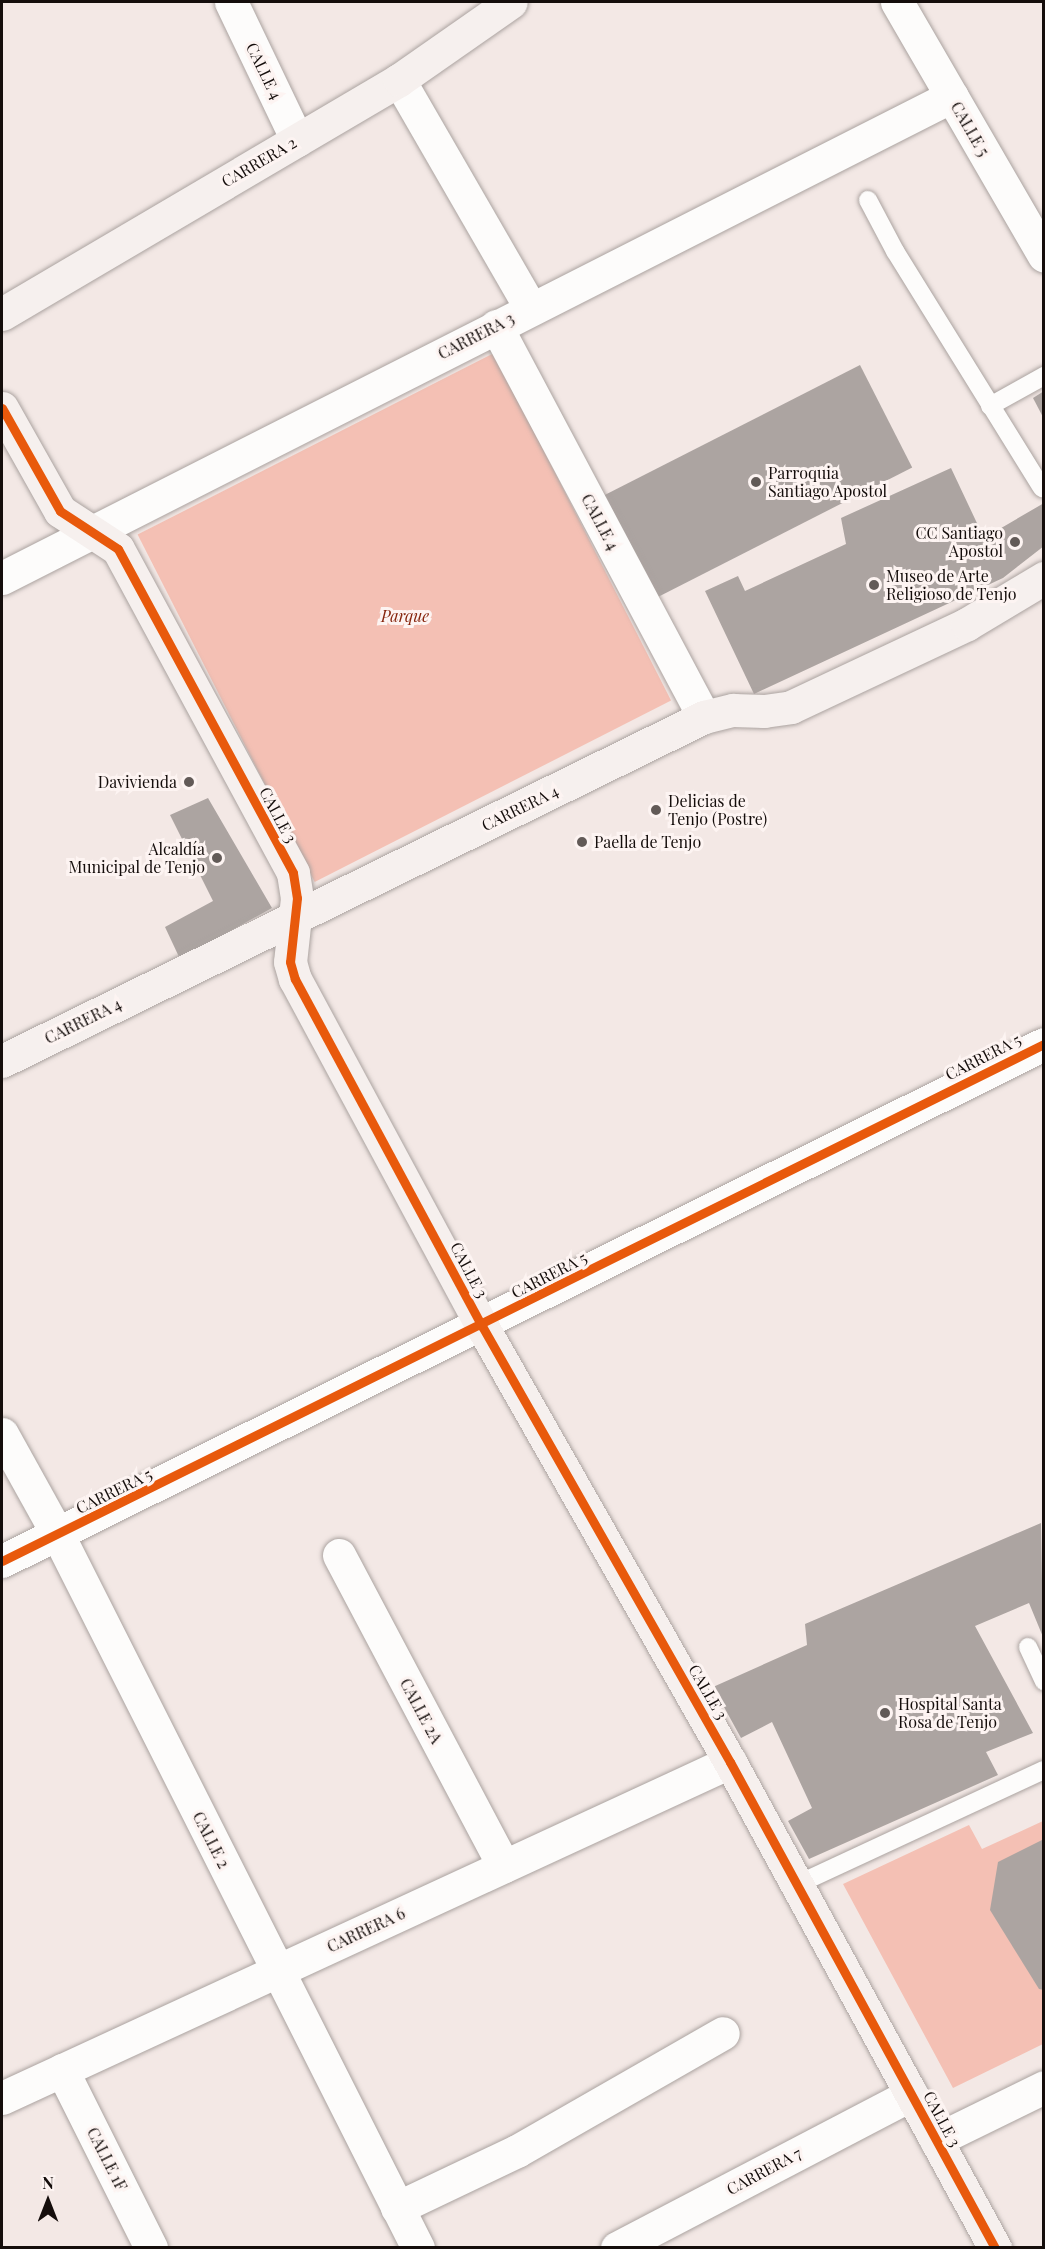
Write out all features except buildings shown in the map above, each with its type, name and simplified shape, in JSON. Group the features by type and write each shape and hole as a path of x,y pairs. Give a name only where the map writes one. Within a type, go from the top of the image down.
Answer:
{"street":[{"name":"CALLE 4","path":"231,2 297,140"},
{"name":"CARRERA 2","path":"2,314 399,80 511,2"},
{"name":"CALLE 5","path":"897,2 1044,256"},
{"path":"399,80 531,309"},
{"name":"CARRERA 3","path":"2,578 952,96"},
{"name":"CALLE 4","path":"495,326 704,717"},
{"name":"CALLE 3","path":"2,408 60,512 118,549 293,873 297,898 290,962 295,979 482,1326 730,1762 995,2247"},
{"name":"CARRERA 4","path":"2,1061 704,717 733,710 764,711 790,707 967,624 1044,578"},
{"name":"CARRERA 5","path":"2,1561 482,1326 1044,1044"},
{"name":"CALLE 2","path":"2,1434 58,1535 276,1972 418,2247"},
{"name":"CALLE 2A","path":"339,1555 504,1866"},
{"name":"CARRERA 6","path":"2,2098 730,1762"},
{"path":"397,2208 517,2151 723,2033"},
{"name":"CALLE 1F","path":"62,2070 151,2247"},
{"path":"936,2140 1044,2087"},
{"name":"CARRERA 7","path":"617,2247 911,2094"}],"lane":[{"path":"868,200 895,250 1042,488"},
{"path":"990,406 1044,376"},
{"path":"1028,1647 1044,1682"},
{"path":"796,1885 1044,1770"}],"green space":[{"name":"Parque","path":"494,353 671,700 315,882 138,535"},
{"path":"1043,1821 1043,2044 953,2088 843,1884 969,1825 982,1849"}],"cycle path":[{"path":"2,408 60,511 118,549 293,873 297,898 290,962 295,979 482,1326 730,1762 995,2248"},
{"path":"2,1561 1044,1044"}],"place":[{"name":"Parroquia Santiago Apostol","path":"756,482"},
{"name":"CC Santiago Apostol","path":"1015,542"},
{"name":"Museo de Arte Religioso de Tenjo","path":"874,585"},
{"name":"Davivienda","path":"189,782"},
{"name":"Delicias de Tenjo (Postre)","path":"656,810"},
{"name":"Paella de Tenjo","path":"582,842"},
{"name":"Alcaldía Municipal de Tenjo","path":"217,858"},
{"name":"Hospital Santa Rosa de Tenjo","path":"885,1713"}]}
